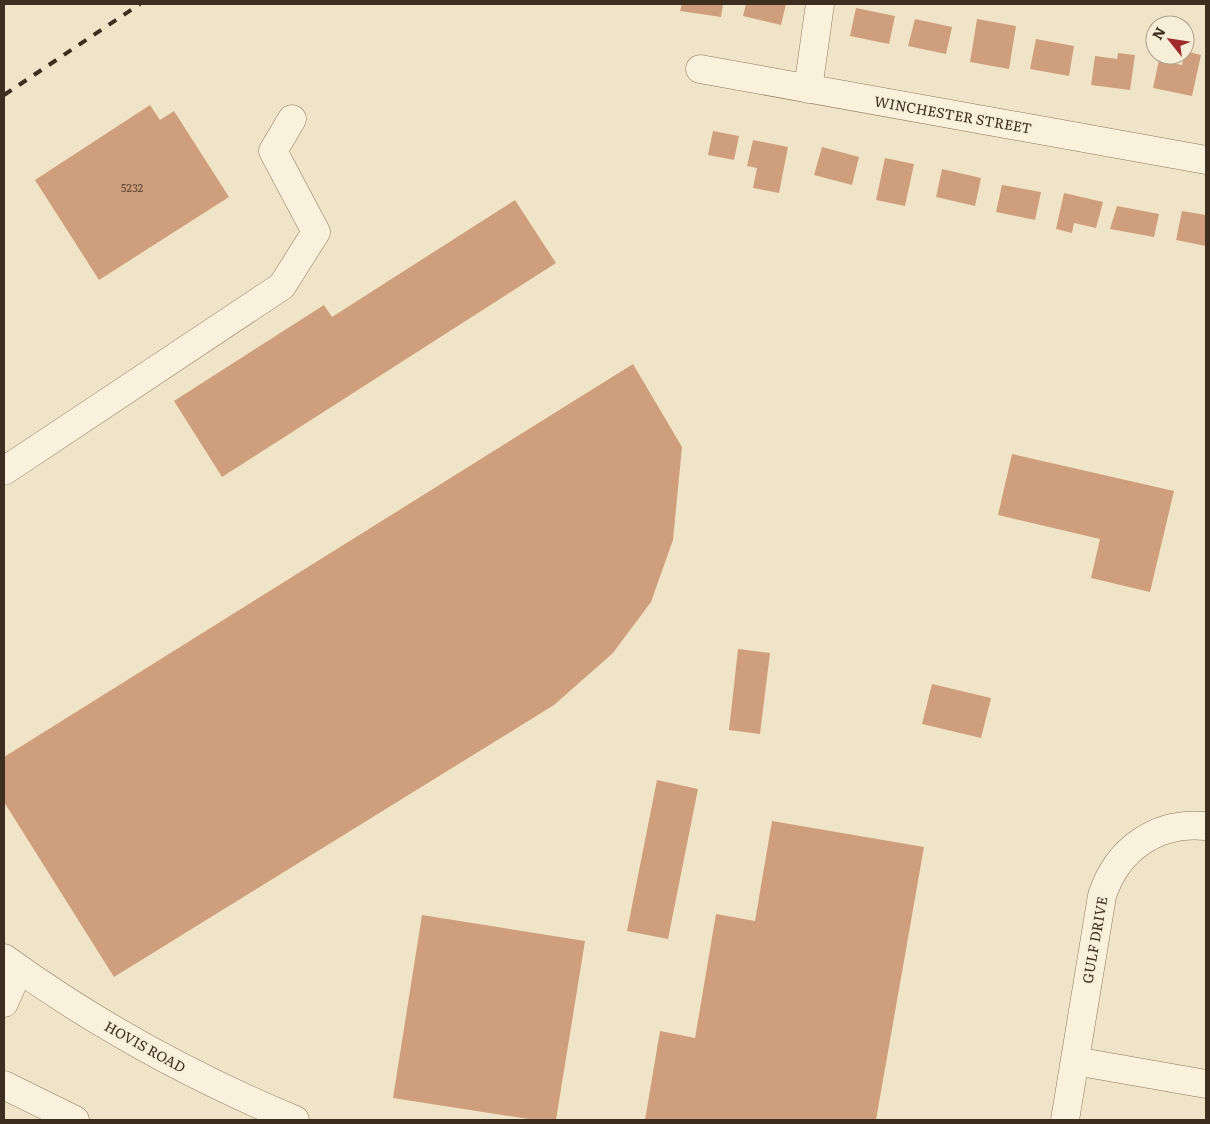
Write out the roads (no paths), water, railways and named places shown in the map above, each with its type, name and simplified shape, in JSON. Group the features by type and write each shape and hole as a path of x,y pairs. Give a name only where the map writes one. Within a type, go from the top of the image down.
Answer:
{"street":[{"path":"808,89 820,4"},
{"name":"WINCHESTER STREET","path":"700,69 1206,160"},
{"path":"4,471 282,286 316,232 273,150 292,119"},
{"name":"GULF DRIVE","path":"1065,1120 1102,896 1106,884 1118,863 1135,845 1156,832 1189,825 1206,826"},
{"path":"4,1003 12,964"},
{"name":"HOVIS ROAD","path":"12,964 52,993 131,1041 211,1083 295,1120"},
{"path":"1075,1061 1206,1084"},
{"path":"4,1085 76,1120"}],"railway":[{"path":"4,95 140,4"}]}
